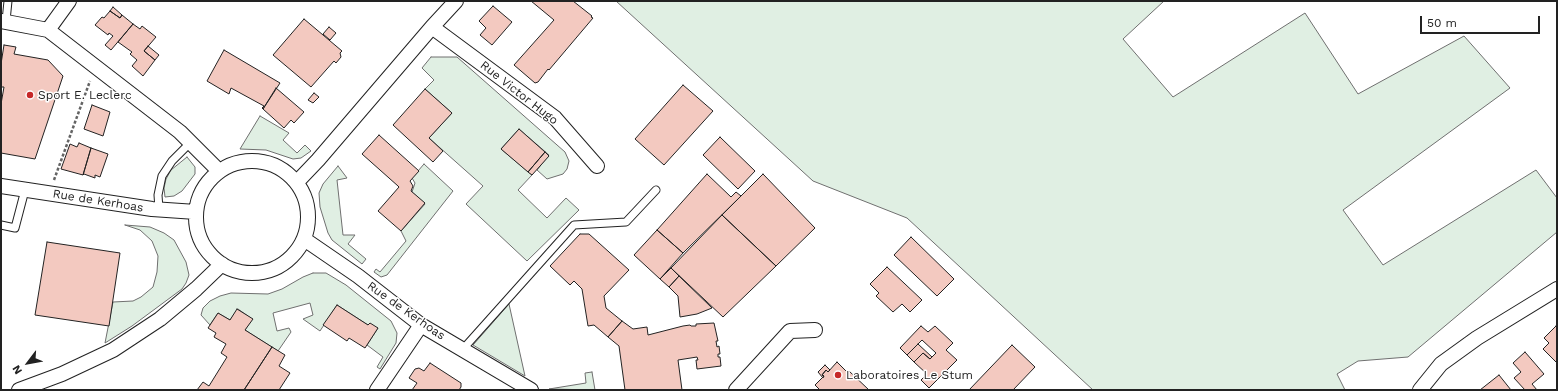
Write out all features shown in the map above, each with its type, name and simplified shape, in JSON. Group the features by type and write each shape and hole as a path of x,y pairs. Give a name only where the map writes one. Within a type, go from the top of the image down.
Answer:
{"street":[{"path":"48,30 69,1"},
{"path":"297,182 318,160 456,1"},
{"path":"4,21 48,30 98,67 191,142 219,171"},
{"name":"Rue Victor Hugo","path":"432,28 554,118 597,166"},
{"path":"249,160 264,161 279,167 297,182 302,190 308,206 309,222 304,239 294,255 278,267 260,273 240,272 222,264 210,254 202,242 197,227 196,212 200,196 207,182 219,171 233,163 249,160"},
{"name":"Rue de Kerhoas","path":"1,186 159,209 196,212"},
{"name":"Rue de Kerhoas","path":"304,239 358,276 421,325 532,390"},
{"path":"19,390 62,374 113,350 160,319 196,289 222,264"},
{"path":"1420,390 1441,364 1477,338 1557,289"},
{"path":"377,390 421,325"},
{"path":"736,390 790,331 815,330"}],"lane":[{"path":"4,21 8,1"},
{"path":"159,209 158,195 162,176 172,161 191,142"},
{"path":"1,225 15,228 25,190"},
{"path":"463,349 574,225 626,222 656,190"}],"path":[{"path":"50,193 76,117 91,78 98,67"}],"green space":[{"path":"616,1 1164,1 1123,39 1173,97 1305,13 1358,94 1464,36 1510,88 1343,210 1383,265 1536,170 1557,198 1557,232 1408,357 1358,361 1337,374 1345,390 1093,390 907,218 813,181"},
{"path":"431,57 457,57 565,152 569,161 567,169 563,174 547,179 537,170 549,155 519,129 501,149 532,175 518,190 547,218 566,198 579,210 527,261 466,204 483,186 429,138 452,113 425,89 434,80 422,68"},
{"path":"260,116 289,133 283,140 297,153 305,145 311,151 301,158 293,159 266,150 240,149"},
{"path":"187,157 195,167 195,174 182,191 174,196 165,197 164,188 166,179 171,170"},
{"path":"424,164 453,191 387,275 381,277 374,272 376,269 380,272 406,241 401,231 425,204 412,192 415,183 412,178"},
{"path":"338,166 347,178 337,180 343,235 355,235 348,244 366,259 362,264 332,240 328,233 320,207 319,193 323,184"},
{"path":"125,225 150,227 164,233 174,240 186,262 189,275 182,289 132,326 105,343 113,302 133,301 141,297 153,287 157,272 158,256 152,241 140,230"},
{"path":"313,273 326,273 346,285 391,321 397,333 396,343 380,369 377,367 383,357 367,345 378,328 368,325 337,305 320,331 303,319 313,315 310,303 273,313 277,331 289,328 291,332 278,351 245,330 252,319 238,309 230,320 218,313 210,325 201,315 203,308 210,301 220,296 231,293 268,294 282,289"},
{"path":"509,304 525,376 473,345"},
{"path":"592,372 595,390 549,389 586,383 585,373"}],"building":[{"path":"531,1 573,1 593,18 549,70 548,69 538,82 535,83 514,65 554,20"},
{"path":"493,6 512,22 492,45 480,35 486,28 479,21"},
{"path":"113,7 122,15 120,18 110,11"},
{"path":"110,11 120,18 122,15 133,24 111,50 105,45 113,36 109,33 108,35 95,25"},
{"path":"304,19 342,51 340,53 341,57 336,63 334,61 311,87 273,55"},
{"path":"133,24 140,29 142,26 156,37 144,51 155,60 143,76 132,66 137,60 130,54 132,52 118,42"},
{"path":"329,27 336,33 330,40 323,34"},
{"name":"Sport E. Leclerc","path":"4,45 16,47 14,54 48,60 63,76 35,159 1,153 1,104 4,87 1,87 1,64"},
{"path":"148,46 159,55 155,60 144,51"},
{"path":"224,50 280,83 263,109 262,108 264,106 231,88 229,94 207,81"},
{"path":"683,85 713,111 664,165 635,139"},
{"path":"276,88 304,112 294,123 291,120 284,128 263,109"},
{"path":"425,89 452,113 429,138 443,151 433,162 393,125"},
{"path":"314,93 319,97 313,103 308,100"},
{"path":"92,105 110,112 103,136 84,129"},
{"path":"519,129 545,152 528,172 501,149"},
{"path":"379,135 419,171 410,181 413,186 411,191 425,203 401,231 378,211 399,187 362,154"},
{"path":"720,137 755,171 738,189 703,155"},
{"path":"79,143 91,148 83,175 61,169 70,144 77,147"},
{"path":"91,148 108,154 100,177 95,175 95,178 84,174 83,175"},
{"path":"545,152 549,156 532,175 528,172"},
{"path":"707,174 731,197 736,192 741,196 683,253 657,230"},
{"path":"763,174 815,228 776,266 722,215"},
{"path":"722,215 776,266 723,317 671,268"},
{"path":"657,230 683,253 660,279 634,255"},
{"path":"580,234 589,234 629,270 604,296 606,308 622,321 608,337 594,325 588,326 582,289 574,281 570,285 550,266"},
{"path":"911,237 954,279 937,296 894,255"},
{"path":"47,242 120,253 109,326 35,315"},
{"path":"887,267 922,300 910,312 902,304 893,312 876,296 879,293 870,284"},
{"path":"671,268 679,276 669,287 660,279"},
{"path":"679,276 712,308 697,314 680,317 678,296 669,287"},
{"path":"337,305 368,325 370,323 378,328 365,348 349,338 347,341 323,325"},
{"path":"237,309 253,319 245,330 272,347 244,390 197,390 203,382 209,386 227,357 221,353 226,344 214,337 216,333 208,328 218,313 230,320"},
{"path":"622,321 633,329 647,327 648,335 683,326 696,326 696,324 714,323 718,341 716,341 717,347 719,346 720,354 718,354 718,357 720,357 721,366 697,369 697,357 678,360 682,390 625,390 619,346 608,337"},
{"path":"921,326 928,332 935,326 953,343 946,350 957,360 929,388 921,380 927,374 914,362 923,353 930,359 936,353 922,340 907,355 900,348"},
{"path":"1556,326 1557,363 1543,349 1549,343 1544,338"},
{"path":"918,344 932,357 930,359 923,353 914,362 907,355"},
{"path":"1012,345 1035,367 1013,390 969,390"},
{"path":"272,347 285,355 279,366 290,373 279,390 244,390"},
{"path":"1525,352 1544,374 1532,384 1537,390 1525,390 1514,378 1521,372 1513,363"},
{"name":"Laboratoires Le Stum","path":"837,362 869,390 820,390 815,385 824,376 822,375 826,370 828,372"},
{"path":"430,363 461,383 459,390 412,390 417,383 409,378 415,369 419,368 424,371"},
{"path":"825,365 830,370 828,372 826,370 822,375 824,376 823,378 818,372"},
{"path":"1499,375 1511,390 1480,390"}],"place":[{"name":"Sport E. Leclerc","path":"30,95"},
{"name":"Laboratoires Le Stum","path":"838,375"}]}
